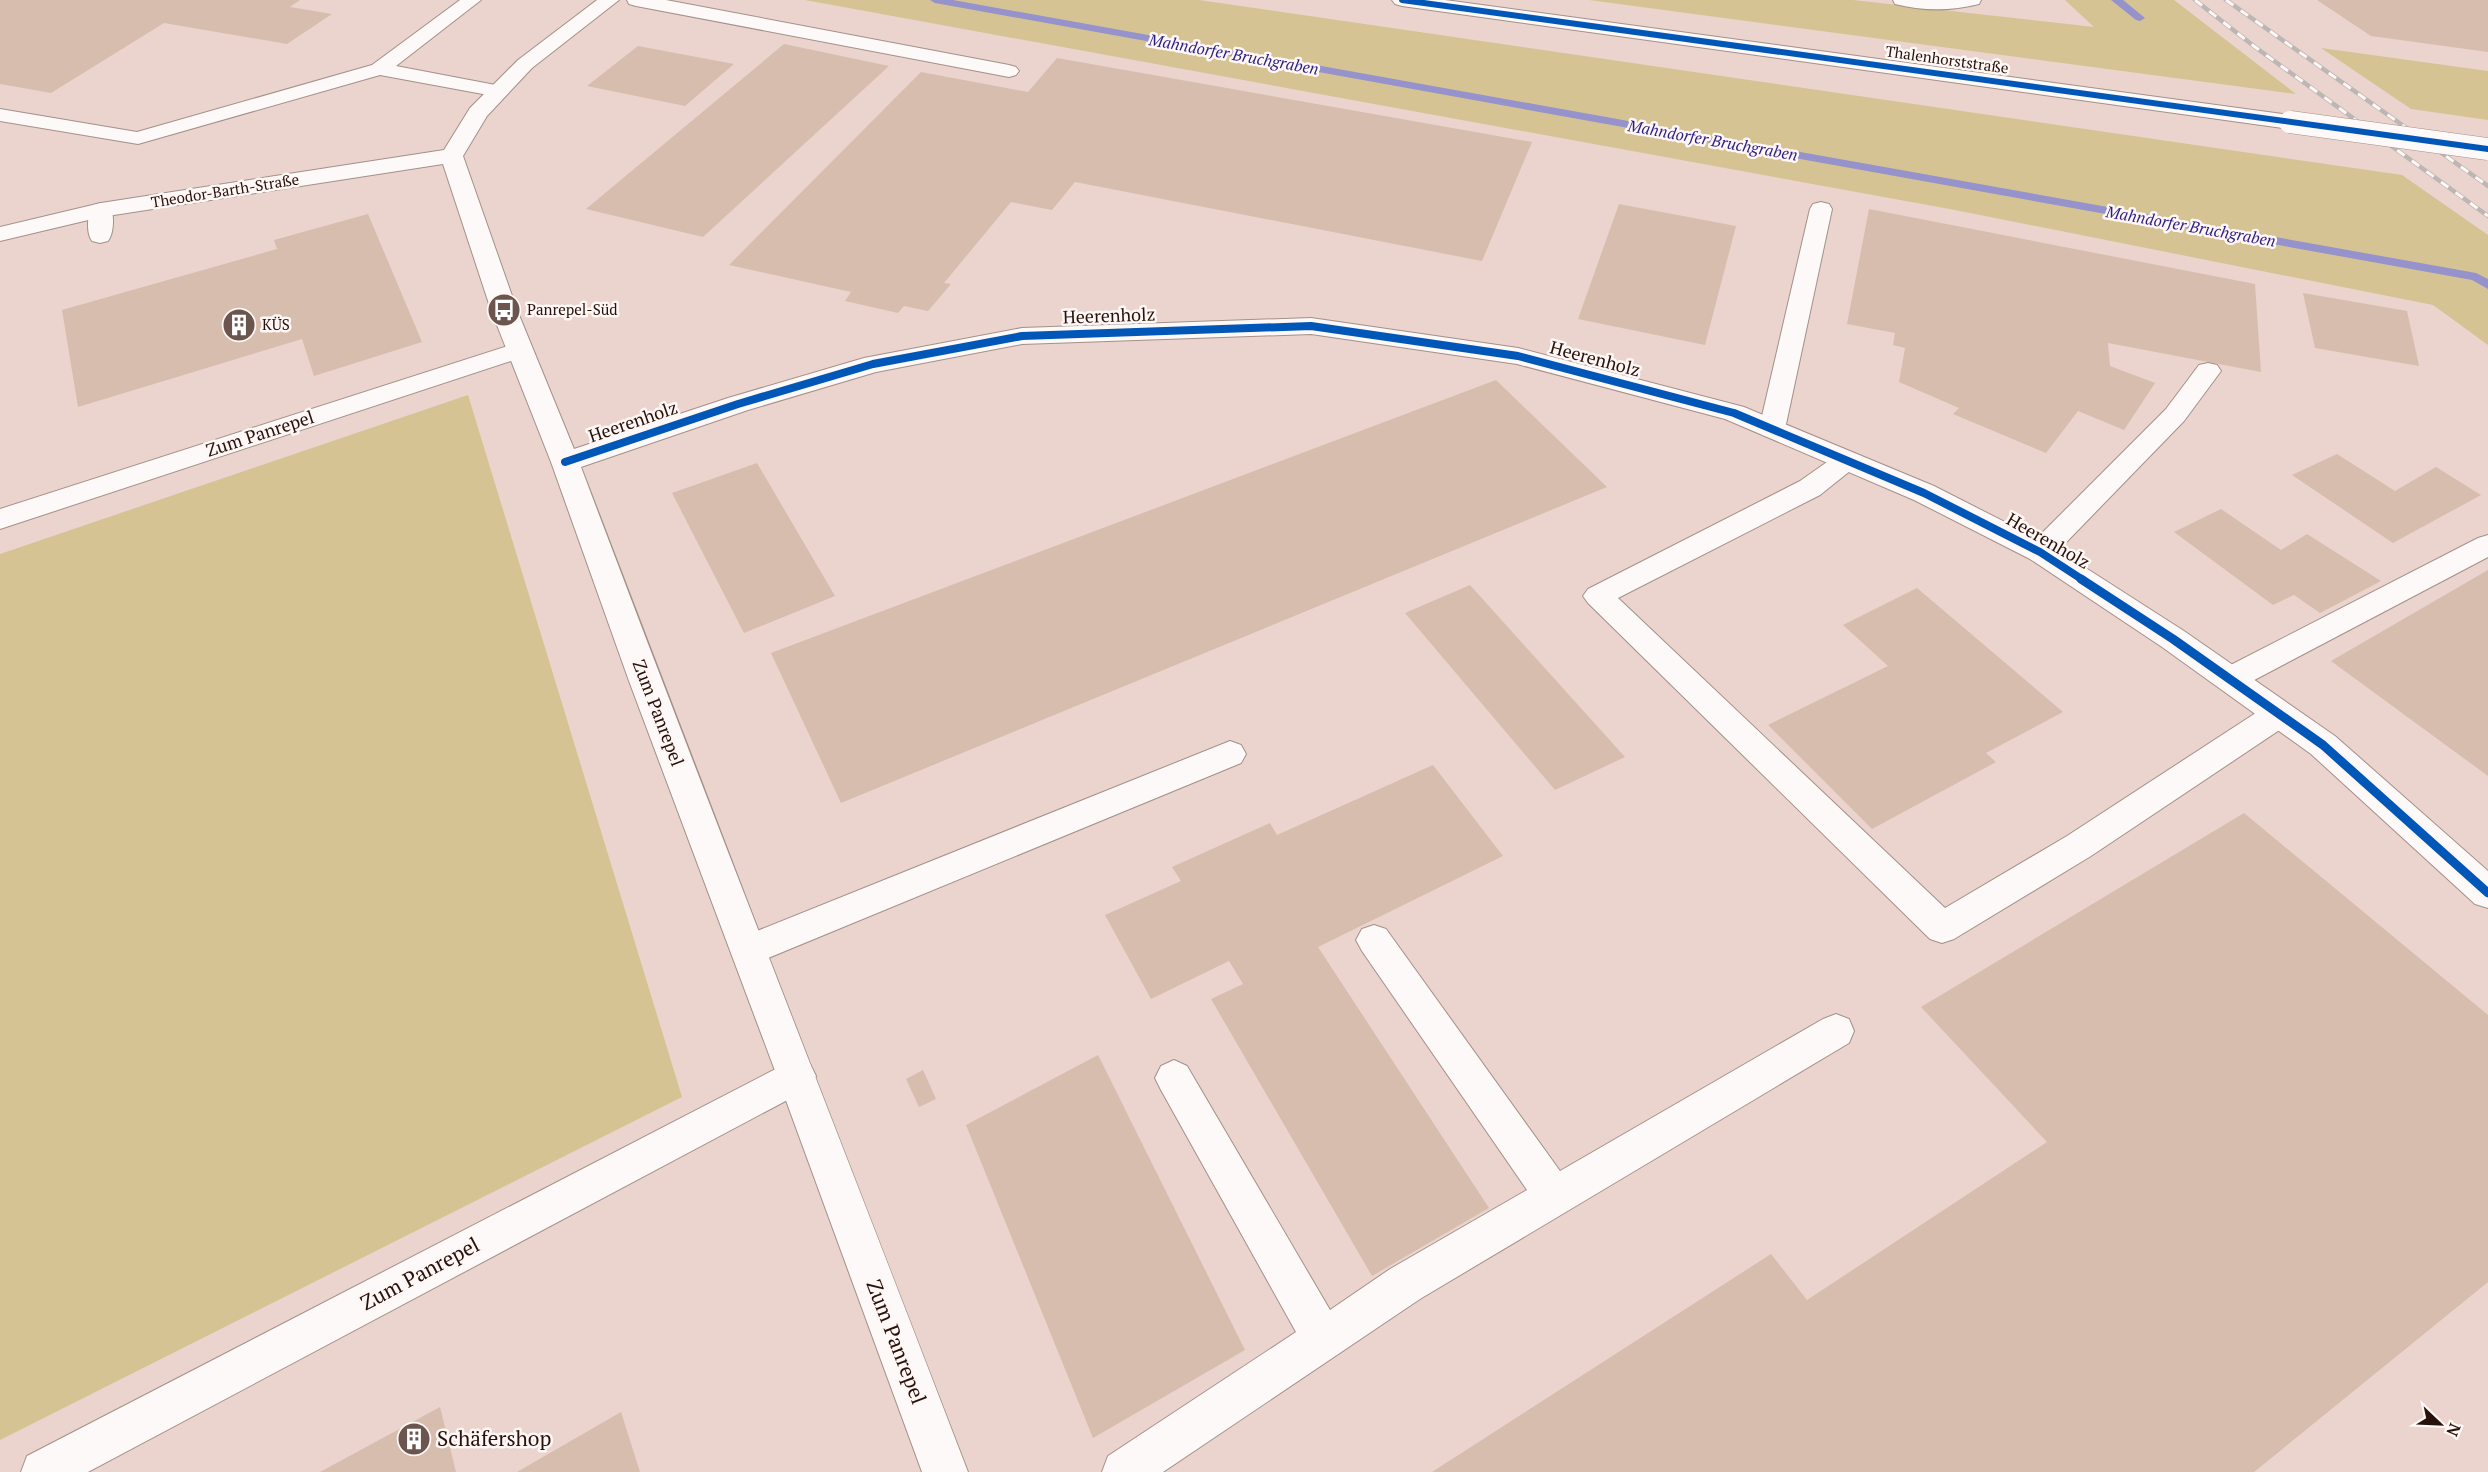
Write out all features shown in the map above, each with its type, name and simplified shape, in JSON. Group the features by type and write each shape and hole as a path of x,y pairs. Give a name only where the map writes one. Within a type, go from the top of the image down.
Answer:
{"street":[{"path":"452,156 478,112 525,64 609,0"},
{"name":"Thalenhorststraße","path":"1402,0 2488,149"},
{"name":"Theodor-Barth-Straße","path":"0,234 100,210 452,156"},
{"name":"Zum Panrepel","path":"452,156 504,310 565,462 649,692 797,1076 945,1472"},
{"name":"Heerenholz","path":"565,462 738,404 873,364 1022,336 1311,326 1518,356 1734,414 1924,493 2040,552 2173,639 2323,745 2488,893"}],"lane":[{"path":"0,115 138,138 379,69 472,0"},
{"path":"636,0 1009,71"},
{"path":"1902,0 1935,4 1972,0"},
{"path":"379,69 499,91"},
{"path":"1772,429 1821,209"},
{"path":"100,210 100,236"},
{"name":"Zum Panrepel","path":"0,519 520,350"},
{"path":"2040,552 2175,415 2208,371"},
{"path":"1846,461 1810,488 1598,596 1942,928 2079,846 2279,714"},
{"path":"2230,679 2488,545"},
{"path":"749,950 1230,754"},
{"path":"1374,940 1555,1197"},
{"path":"1124,1472 1405,1284 1836,1031"},
{"name":"Zum Panrepel","path":"43,1472 797,1076"},
{"path":"1174,1078 1323,1340"}],"shaded area":[{"path":"805,0 1199,0 2402,175 2488,235 2488,345 2433,305 1955,210"},
{"path":"1589,0 1853,0 2094,27 2065,0 2174,0 2296,94"},
{"path":"2321,48 2488,71 2488,120 2411,109"},
{"path":"468,395 682,1097 0,1440 0,554"}],"building":[{"path":"0,0 300,0 290,7 332,14 287,44 164,23 51,93 0,84"},
{"path":"2317,0 2488,0 2488,52 2371,36"},
{"path":"784,44 889,66 703,237 586,209"},
{"path":"638,46 734,64 685,106 587,86"},
{"path":"1057,58 1532,142 1482,261 1075,182 1052,210 1011,202 944,283 951,284 928,311 904,306 898,313 845,301 851,292 729,265 921,72 1028,92"},
{"path":"1619,204 1736,226 1705,345 1578,319"},
{"path":"1869,209 2255,284 2261,372 2108,343 2110,366 2155,383 2124,430 2078,411 2046,453 1953,414 1959,408 1899,382 1905,348 1893,345 1895,333 1847,324"},
{"name":"KÜS","path":"368,214 422,342 314,376 302,339 78,407 62,310 277,249 274,240"},
{"path":"2303,293 2407,311 2419,366 2315,348"},
{"path":"1496,380 1607,487 841,803 771,653"},
{"path":"2337,454 2395,491 2436,467 2481,495 2393,543 2292,475"},
{"path":"757,463 835,596 744,633 672,493"},
{"path":"2221,509 2281,550 2307,534 2381,581 2320,613 2294,595 2273,605 2174,532"},
{"path":"2488,570 2488,776 2331,661"},
{"path":"1470,585 1625,757 1555,790 1405,613"},
{"path":"1917,588 2063,712 1986,753 1996,762 1872,829 1768,725 1888,666 1843,625"},
{"path":"1433,765 1503,856 1318,947 1489,1208 1372,1276 1211,999 1243,984 1229,961 1151,999 1105,915 1181,881 1172,867 1270,823 1277,835"},
{"path":"2244,813 2488,1015 2488,1282 2254,1472 1432,1472 1771,1254 1807,1300 2047,1142 1921,1007"},
{"path":"1098,1055 1245,1350 1093,1438 966,1125"},
{"path":"923,1070 936,1099 919,1107 906,1079"},
{"name":"Schäfershop","path":"440,1407 456,1472 320,1472"},
{"name":"Schäfershop","path":"621,1412 640,1472 517,1472"}],"waterway":[{"name":"Mahndorfer Bruchgraben","path":"935,0 2476,277 2488,285"},
{"path":"2116,0 2140,18"}],"railway":[{"path":"2195,0 2255,47 2488,216"},
{"path":"2226,0 2488,186"}],"cycle path":[{"path":"1402,0 2488,149"},
{"path":"565,462 738,404 873,364 1022,336 1311,326 1518,356 1734,413 1924,493 2040,552 2173,639 2323,745 2488,893"}],"place":[{"name":"Panrepel-Süd","path":"504,310"},
{"name":"KÜS","path":"239,325"},
{"name":"Schäfershop","path":"414,1439"}]}
